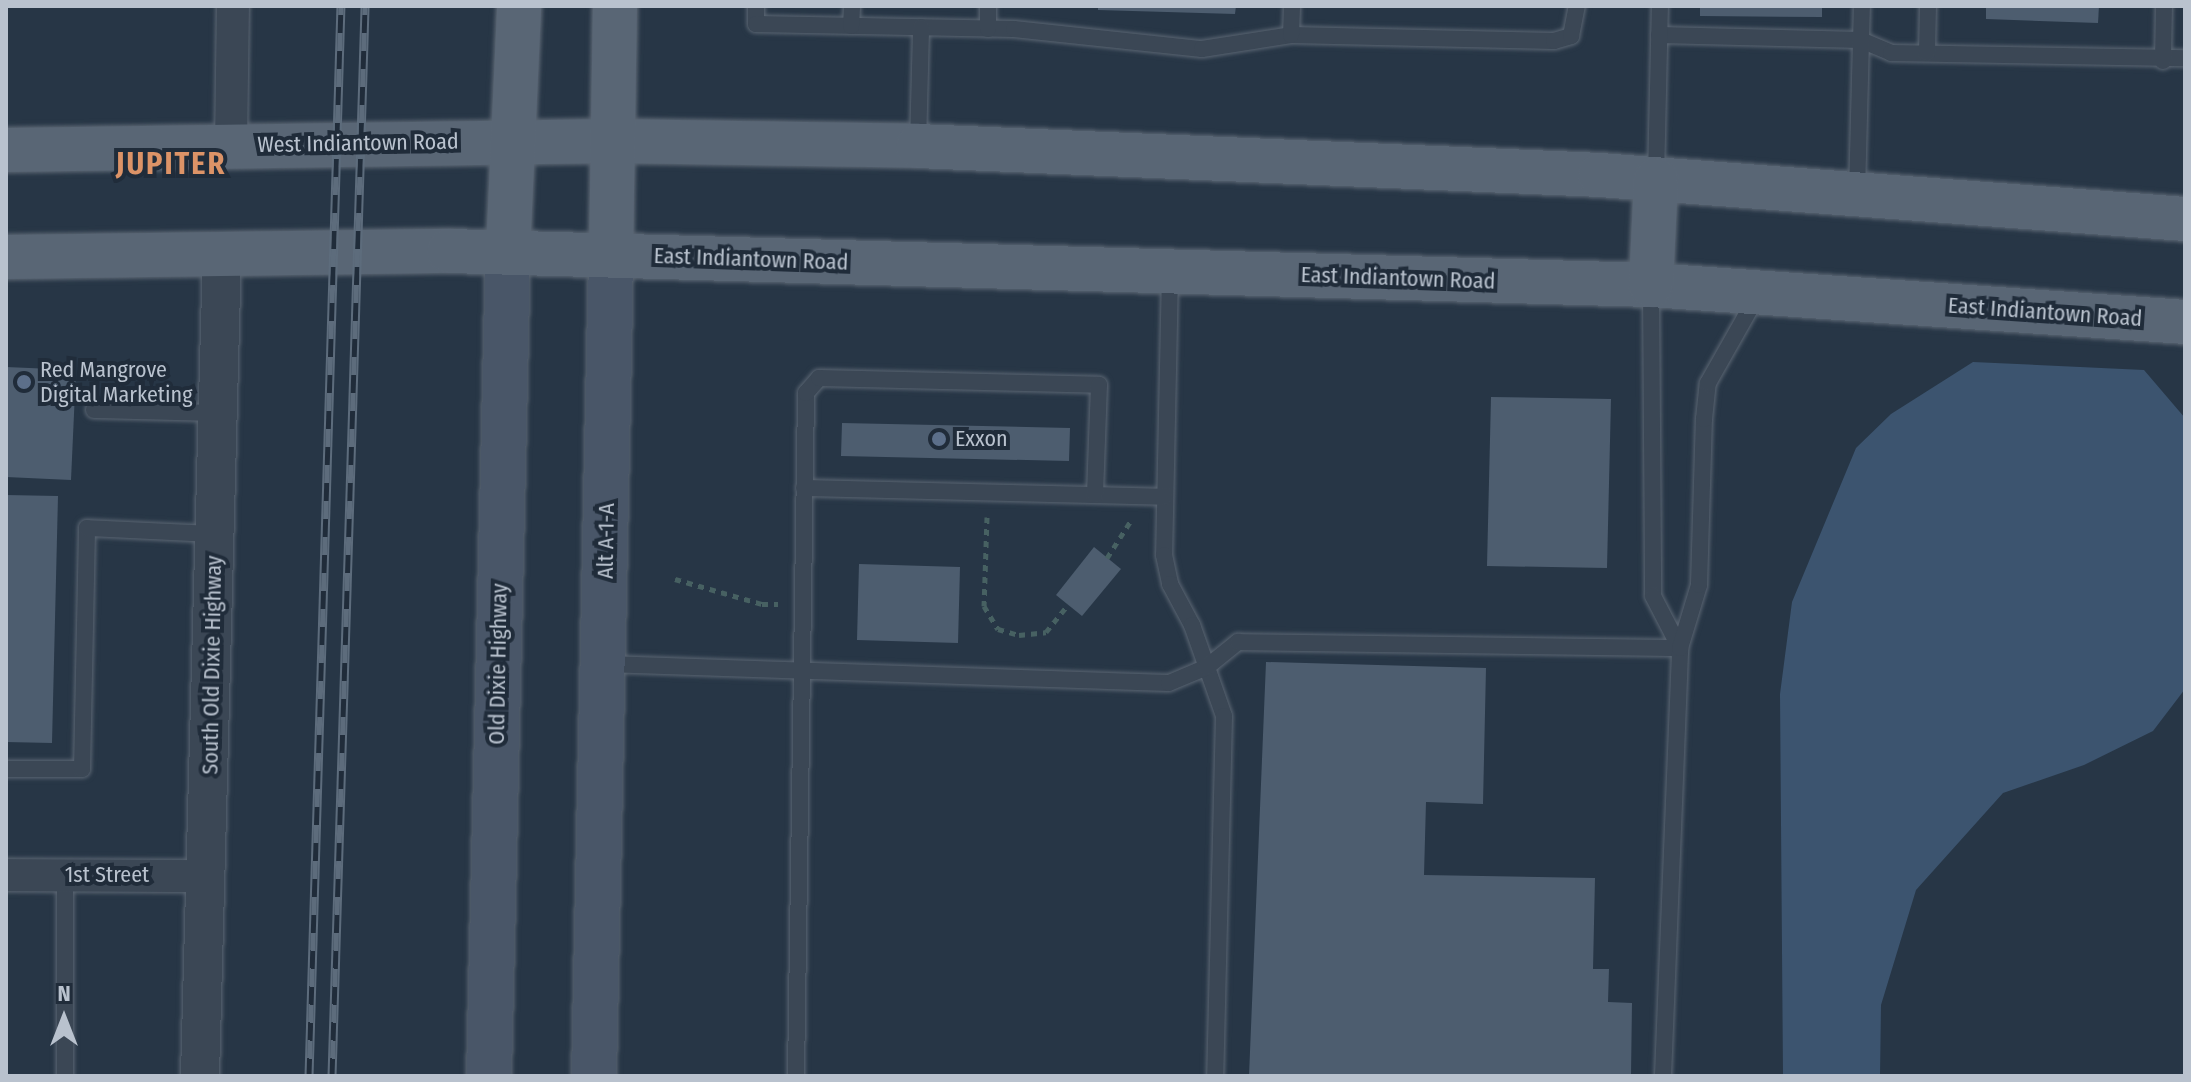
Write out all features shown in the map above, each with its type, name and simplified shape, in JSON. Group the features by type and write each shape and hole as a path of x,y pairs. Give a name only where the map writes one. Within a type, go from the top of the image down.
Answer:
{"main road":[{"path":"508,252 519,6"},
{"name":"Alt A-1-A","path":"594,1076 615,6"},
{"name":"West Indiantown Road","path":"6,150 613,141"},
{"path":"613,141 918,146 1656,180 2185,219"},
{"path":"1651,285 1656,180"},
{"path":"6,257 508,252 611,255"},
{"name":"Old Dixie Highway","path":"489,1076 508,252"},
{"name":"East Indiantown Road","path":"611,255 1651,285 2185,322"}],"street":[{"path":"231,145 233,6"},
{"name":"South Old Dixie Highway","path":"200,1076 222,254"},
{"name":"1st Street","path":"6,875 207,876"}],"lane":[{"path":"756,6 756,24 988,29 1202,49 1291,35 1554,41 1571,36 1577,6"},
{"path":"851,26 852,6"},
{"path":"988,6 988,29"},
{"path":"1291,35 1292,6"},
{"path":"1656,180 1660,6"},
{"path":"1857,195 1862,6"},
{"path":"1927,53 1928,6"},
{"path":"2163,61 2164,6"},
{"path":"918,146 921,27"},
{"path":"1659,35 1861,40 1891,53 2163,61 2185,58"},
{"path":"1170,271 1165,497 1170,584 1207,667 1224,716 1215,1076"},
{"path":"1651,285 1653,596 1680,648"},
{"path":"1663,1076 1680,648 1699,585 1708,383 1759,293"},
{"path":"796,1076 806,393 819,378 1099,385 1095,495"},
{"path":"94,410 218,413"},
{"path":"804,488 1165,497"},
{"path":"6,769 82,769 87,528 215,534"},
{"path":"604,664 1169,683 1207,667 1238,642 1680,648"},
{"path":"65,875 65,1076"}],"path":[{"path":"988,492 984,606 998,629 1019,635 1046,632 1069,604"},
{"path":"1107,558 1146,497"},
{"path":"675,579 762,604 803,603"}],"water":[{"path":"1973,362 2144,370 2185,418 2185,689 2153,731 2084,765 2003,793 1916,890 1881,1005 1880,1076 1783,1076 1780,694 1792,602 1856,448 1891,414"}],"building":[{"path":"1098,6 1236,6 1235,14 1098,10"},
{"path":"1700,6 1822,6 1822,17 1700,16"},
{"path":"1986,6 2099,6 2098,23 1986,19"},
{"path":"6,367 76,370 71,480 6,477"},
{"path":"1491,397 1611,399 1607,568 1487,566"},
{"path":"842,423 1070,428 1069,461 841,456"},
{"path":"6,495 58,496 52,743 6,742"},
{"path":"1094,547 1121,569 1082,616 1056,595"},
{"path":"859,564 960,567 958,643 857,640"},
{"path":"1266,662 1486,668 1483,804 1426,802 1424,875 1595,878 1593,969 1609,969 1608,1002 1632,1003 1631,1076 1249,1076"}],"railway":[{"path":"309,1076 341,6"},
{"path":"332,1076 365,6"}],"place":[{"name":"Red Mangrove Digital Marketing","path":"24,382"},
{"name":"Exxon","path":"939,439"}],"district":[{"name":"JUPITER","path":"171,164"}]}
